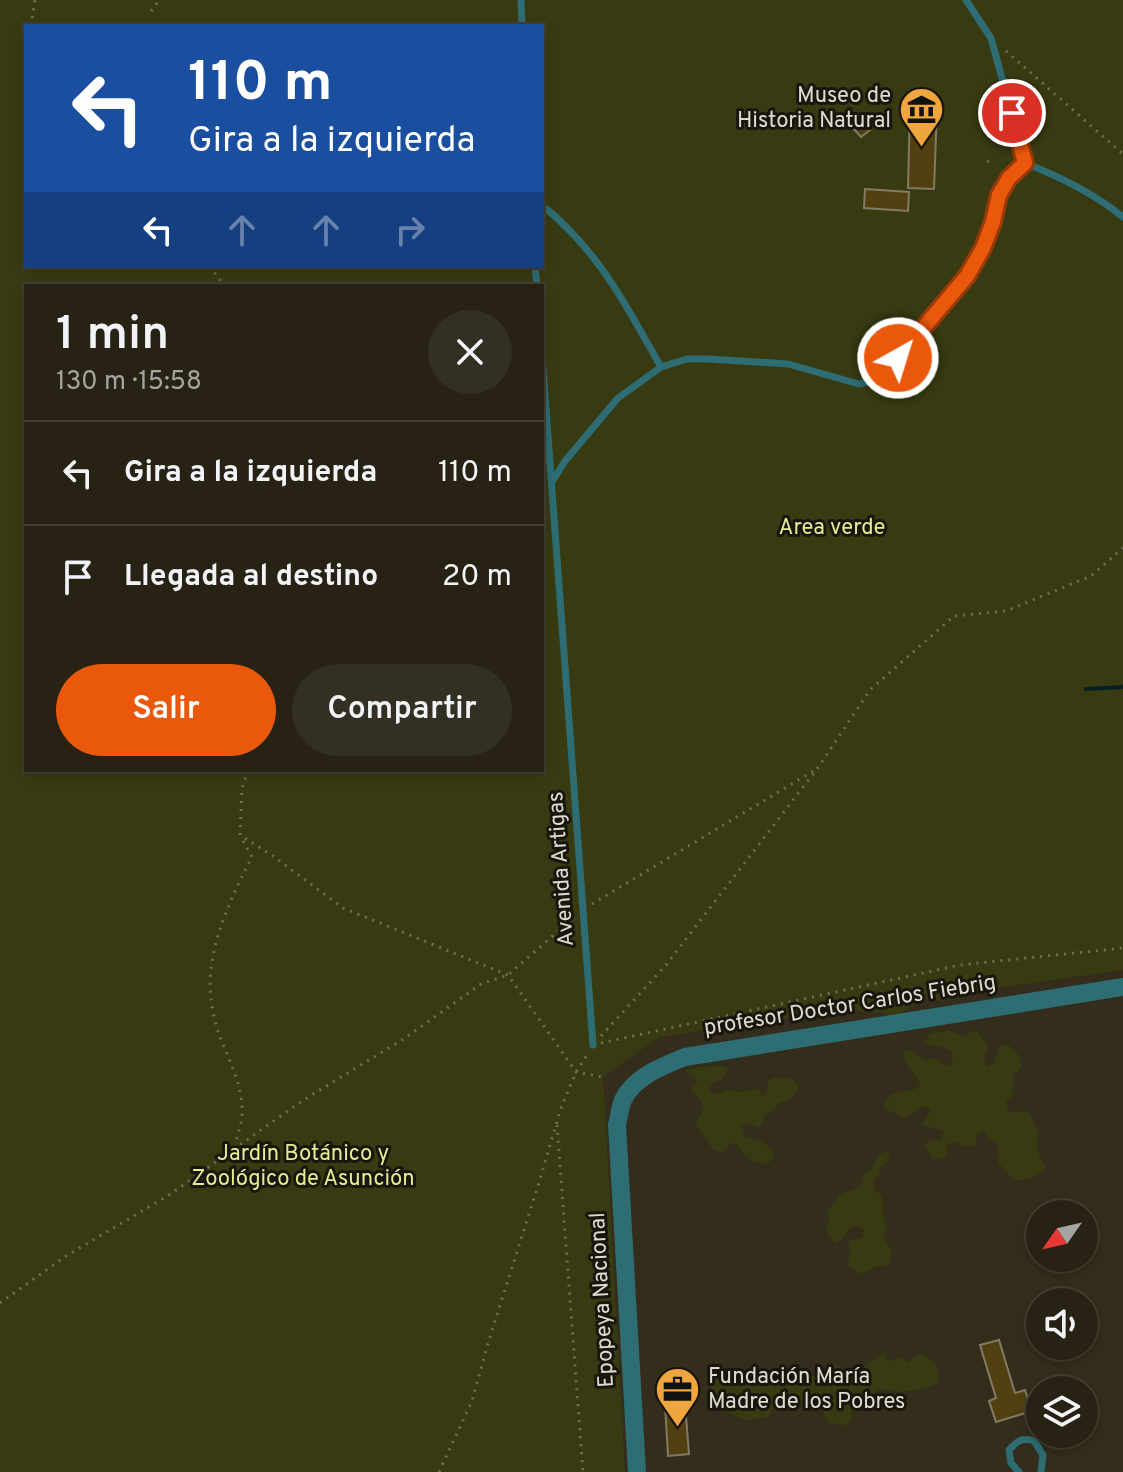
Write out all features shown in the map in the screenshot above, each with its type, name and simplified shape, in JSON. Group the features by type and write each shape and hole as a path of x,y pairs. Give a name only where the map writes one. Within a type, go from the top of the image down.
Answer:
{"street":[{"name":"profesor Doctor Carlos Fiebrig","path":"617,1125 623,1100 638,1081 685,1057 1123,987"},
{"name":"Epopeya Nacional","path":"617,1125 637,1472"}],"lane":[{"path":"521,0 522,24"},
{"path":"966,0 991,38 1025,163"},
{"path":"1025,163 1047,172 1123,217"},
{"path":"552,482 565,461 618,398 661,367 687,359 709,359 788,364 859,384 878,380 967,276 983,248 999,195 1009,178 1025,163"},
{"path":"544,207 585,246 616,288 661,367"},
{"path":"1113,209 1123,210"},
{"name":"Avenida Artigas","path":"544,380 593,1045"},
{"path":"1019,1472 1011,1463 1009,1450 1017,1442 1027,1439 1034,1441 1043,1455 1041,1472"}],"path":[{"path":"31,24 35,0"},
{"path":"151,11 159,0"},
{"path":"991,38 1123,154"},
{"path":"987,161 992,163"},
{"path":"439,1472 472,1401 556,1123 576,1072 593,1045 666,965 817,769 870,690 954,616 1006,611 1091,576 1123,548"},
{"path":"0,1303 66,1256 169,1195 302,1101 405,1038 481,984 508,975 583,910 817,769"},
{"path":"235,1148 243,1111 236,1075 218,1031 210,996 210,968 236,888 252,857 240,835 242,788 247,772"},
{"path":"240,835 343,908 508,975 576,1072 603,1077"},
{"path":"593,1045 960,965 1123,948"},
{"path":"556,1123 583,1472"}],"green space":[{"name":"Jardín Botánico y Zoológico de Asunción","path":"0,0 1123,0 1123,970 983,990 943,1001 929,998 898,1015 837,1011 660,1037 603,1076 625,1472 0,1472"},
{"path":"973,1030 988,1048 984,1057 987,1067 994,1064 999,1048 1005,1044 1015,1050 1019,1057 1021,1068 1013,1075 1010,1099 1005,1098 1007,1110 1027,1111 1038,1129 1037,1150 1045,1167 1030,1178 1012,1179 998,1162 996,1143 984,1131 977,1135 974,1146 964,1147 951,1142 946,1157 932,1159 924,1144 941,1140 944,1134 921,1125 931,1111 930,1107 923,1106 904,1118 884,1108 893,1094 921,1086 904,1052 910,1050 925,1060 935,1058 947,1066 953,1059 952,1052 925,1044 924,1041 931,1034 949,1031 965,1037"},
{"path":"724,1066 729,1070 711,1085 711,1093 759,1088 761,1095 766,1092 768,1081 774,1078 791,1078 798,1085 792,1096 766,1114 760,1127 748,1123 741,1127 744,1137 761,1142 774,1154 766,1164 750,1160 735,1143 722,1153 712,1148 696,1124 703,1105 691,1088 698,1081 685,1070"},
{"path":"888,1152 888,1161 880,1168 873,1182 883,1202 887,1229 883,1235 892,1249 890,1263 861,1274 849,1266 849,1241 862,1237 864,1230 852,1226 835,1243 826,1232 827,1211 841,1194 862,1186 863,1175 879,1156"},
{"path":"886,1352 888,1361 900,1358 909,1363 917,1355 923,1354 936,1366 938,1382 909,1391 879,1390 850,1404 852,1419 843,1426 829,1423 824,1416 824,1403 811,1396 790,1407 772,1409 769,1417 744,1420 714,1400 711,1388 712,1382 720,1378 731,1383 744,1378 760,1379 784,1387 796,1378 821,1374 835,1365 861,1370"}],"building":[{"name":"Museo de Historia Natural","path":"910,107 937,108 934,189 908,188"},
{"path":"863,120 870,130 861,137 853,128"},
{"path":"865,189 909,192 908,211 864,208"},
{"path":"999,1340 1015,1393 1025,1390 1026,1413 996,1422 989,1401 996,1398 980,1345"},
{"name":"Fundación María Madre de los Pobres","path":"685,1403 689,1454 668,1456 665,1404"}],"waterway":[{"path":"1086,689 1123,687"}],"place":[{"name":"Museo de Historia Natural","path":"922,148"},
{"name":"Fundación María Madre de los Pobres","path":"677,1429"}],"route":[{"path":"898,358 967,276 983,248 999,195 1009,178 1025,163 1012,113"}],"park label":[{"name":"Area verde","path":"832,528"}]}
